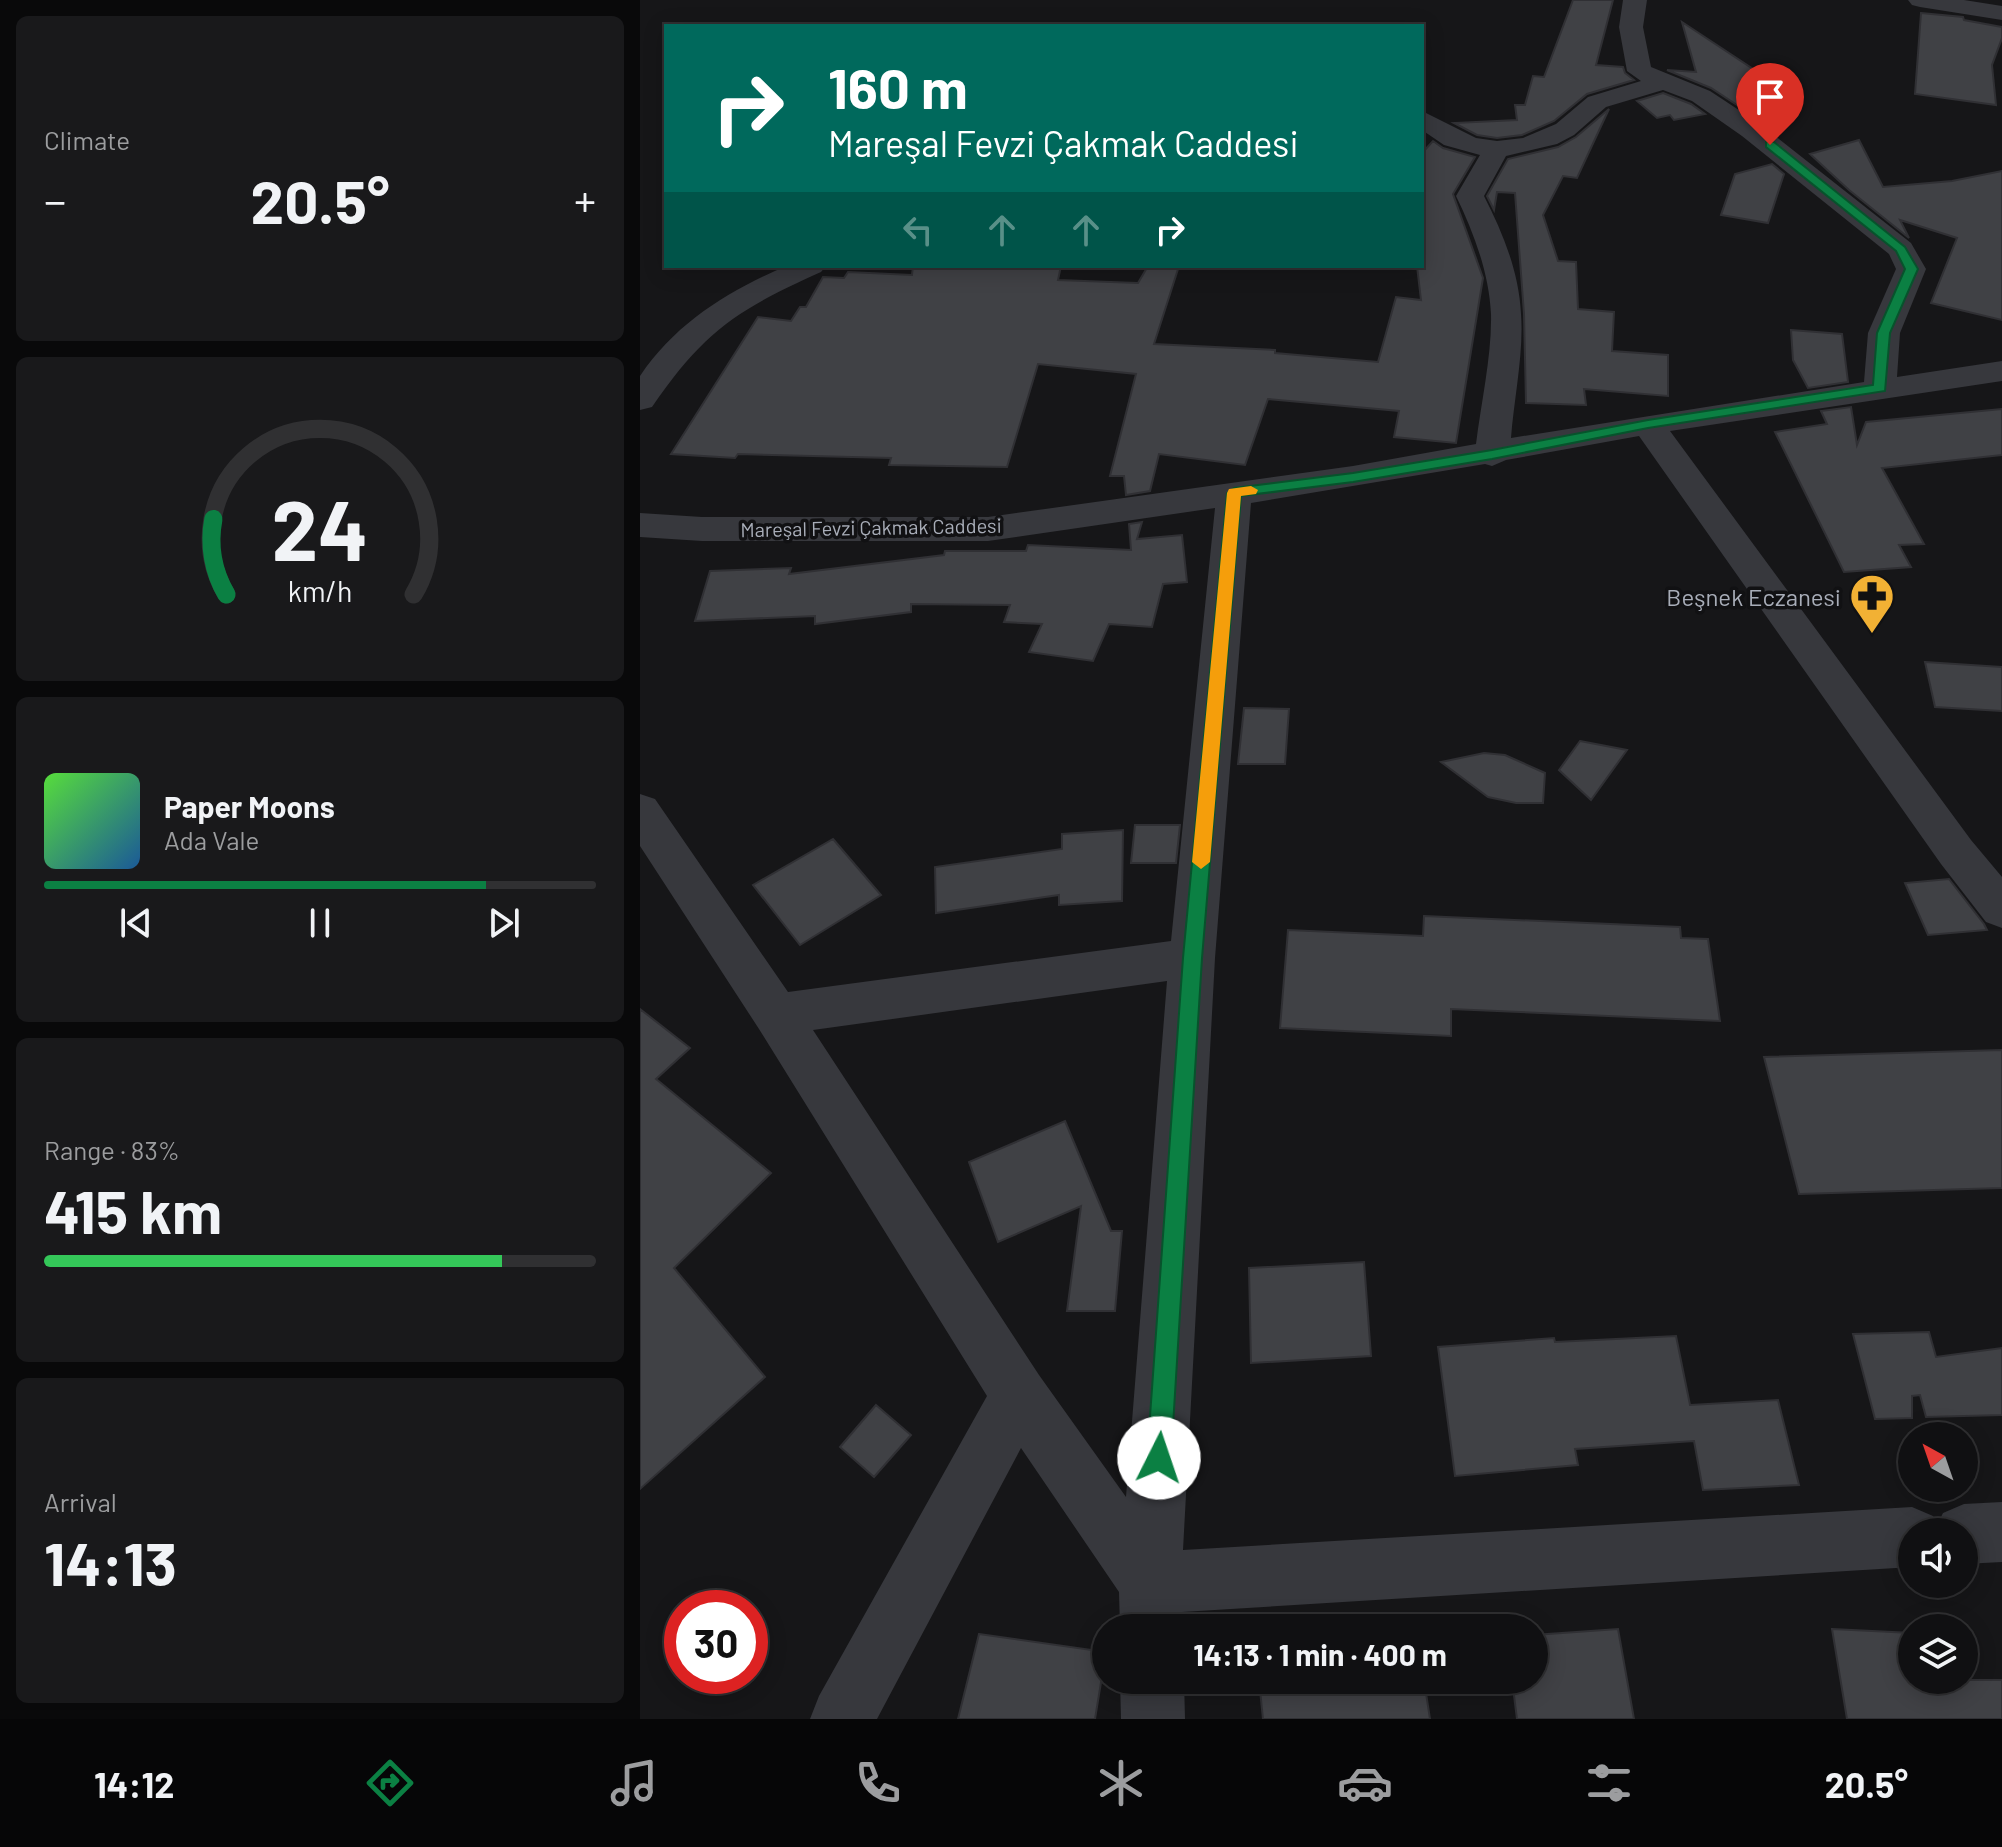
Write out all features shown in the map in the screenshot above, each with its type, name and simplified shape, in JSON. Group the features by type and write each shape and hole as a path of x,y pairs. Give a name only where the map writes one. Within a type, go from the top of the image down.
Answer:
{"street":[{"path":"1635,0 1631,27 1639,71 1701,96 1751,130 1901,249 1911,269 1884,333 1880,388"},
{"path":"1920,0 2002,13"},
{"path":"1424,120 1457,141 1497,149 1536,144 1561,133 1595,103 1643,90 1662,81"},
{"path":"1492,455 1506,315 1499,269 1487,230 1470,196 1497,149"},
{"path":"640,400 662,366 718,310 807,268"},
{"name":"Mareşal Fevzi Çakmak Caddesi","path":"640,525 702,529 988,529 1492,455 1648,424 2002,371"},
{"path":"1648,424 1956,852 2002,909"},
{"path":"1151,1606 1192,958 1234,493"},
{"path":"640,811 776,1014 1151,1606"},
{"path":"1956,852 2002,863"},
{"path":"776,1014 1192,958"},
{"path":"842,1719 1019,1395"},
{"path":"1978,1533 2002,1532"},
{"path":"1151,1606 1898,1538"},
{"path":"1152,1694 1153,1719"}],"building":[{"path":"1573,0 1613,0 1596,65 1623,67 1634,80 1587,94 1554,121 1522,135 1497,138 1477,135 1454,123 1517,120 1515,105 1525,105 1533,76 1544,77"},
{"path":"1921,13 1963,17 1964,20 2002,27 2002,38 1992,65 1996,105 1915,94"},
{"path":"1682,22 1794,96 1740,107 1711,88 1667,70 1696,72"},
{"path":"1663,93 1691,104 1705,114 1674,120 1670,115 1657,118 1637,101"},
{"path":"1609,109 1577,178 1563,176 1543,215 1558,261 1576,262 1578,309 1614,312 1612,351 1668,355 1668,396 1584,389 1586,405 1526,403 1524,314 1515,193 1497,192 1494,210 1487,196 1508,159 1558,147 1576,137"},
{"path":"1859,140 1883,187 1952,181 2002,171 2002,320 1931,303 1957,238 1900,220 1909,238 1810,154"},
{"path":"1433,141 1443,148 1475,157 1453,194 1483,278 1456,443 1394,437 1399,411 1268,399 1245,465 1159,454 1150,491 1126,495 1124,476 1110,476 1136,374 1038,364 1007,467 889,465 891,458 738,454 735,458 671,454 758,317 791,321 800,307 806,307 823,277 844,278 848,272 912,275 913,268 1061,268 1058,280 1138,283 1147,268 1178,268 1154,344 1275,350 1275,353 1378,362 1396,297 1421,300 1417,268 1424,268 1424,151"},
{"path":"1772,164 1784,174 1768,223 1721,215 1735,174"},
{"path":"1791,330 1842,334 1848,382 1808,388 1793,360"},
{"path":"1851,407 1857,445 1866,422 2002,409 2002,455 1882,468 1924,544 1899,545 1911,567 1844,572 1775,432 1827,424 1821,411"},
{"path":"1142,522 1137,539 1182,535 1187,582 1163,584 1152,627 1109,624 1093,661 1029,652 1042,624 1004,622 1010,605 911,604 911,612 815,624 815,616 695,621 710,571 791,568 789,574 944,555 945,551 1026,551 1028,545 1131,550 1129,524"},
{"path":"1925,662 2002,667 2002,711 1935,707"},
{"path":"1244,708 1289,709 1285,764 1238,764"},
{"path":"1580,741 1627,750 1591,800 1559,770"},
{"path":"1484,753 1505,755 1545,773 1543,803 1516,803 1488,797 1441,762"},
{"path":"1135,825 1180,825 1176,863 1131,863"},
{"path":"1123,830 1122,901 1059,905 1059,895 936,913 935,867 1062,849 1062,834"},
{"path":"833,839 881,895 800,945 753,885"},
{"path":"1949,879 1987,930 1928,935 1905,883"},
{"path":"1424,916 1680,927 1681,938 1708,939 1720,1021 1451,1009 1451,1036 1280,1028 1288,930 1423,936"},
{"path":"640,1009 690,1048 656,1079 771,1173 674,1268 765,1377 640,1489"},
{"path":"2002,1050 2002,1188 1799,1194 1764,1057"},
{"path":"1065,1121 1111,1231 1122,1231 1115,1311 1067,1311 1081,1206 998,1242 969,1162"},
{"path":"1364,1262 1371,1356 1251,1363 1249,1268"},
{"path":"1929,1332 1936,1357 2002,1348 2002,1415 1926,1417 1920,1395 1912,1396 1912,1418 1875,1419 1853,1334"},
{"path":"1676,1336 1690,1405 1778,1400 1799,1485 1703,1490 1694,1441 1575,1449 1578,1465 1455,1476 1438,1347 1554,1338 1555,1342"},
{"path":"876,1405 911,1435 874,1477 840,1447"},
{"path":"1618,1629 1634,1719 1517,1719 1514,1694 1548,1694 1548,1634"},
{"path":"1832,1629 1898,1632 1898,1694 1978,1694 1978,1680 2002,1680 2002,1719 1847,1719"},
{"path":"979,1634 1092,1650 1092,1694 1099,1694 1095,1719 958,1719"},
{"path":"1260,1694 1426,1694 1430,1719 1263,1719"}],"slow traffic":[{"path":"1201,862 1234,493 1251,490"}],"place":[{"name":"Beşnek Eczanesi","path":"1872,635"}],"route":[{"path":"1159,1458 1192,958 1234,493 1492,455 1648,424 1880,388 1884,333 1911,269 1901,249 1770,145"}]}
